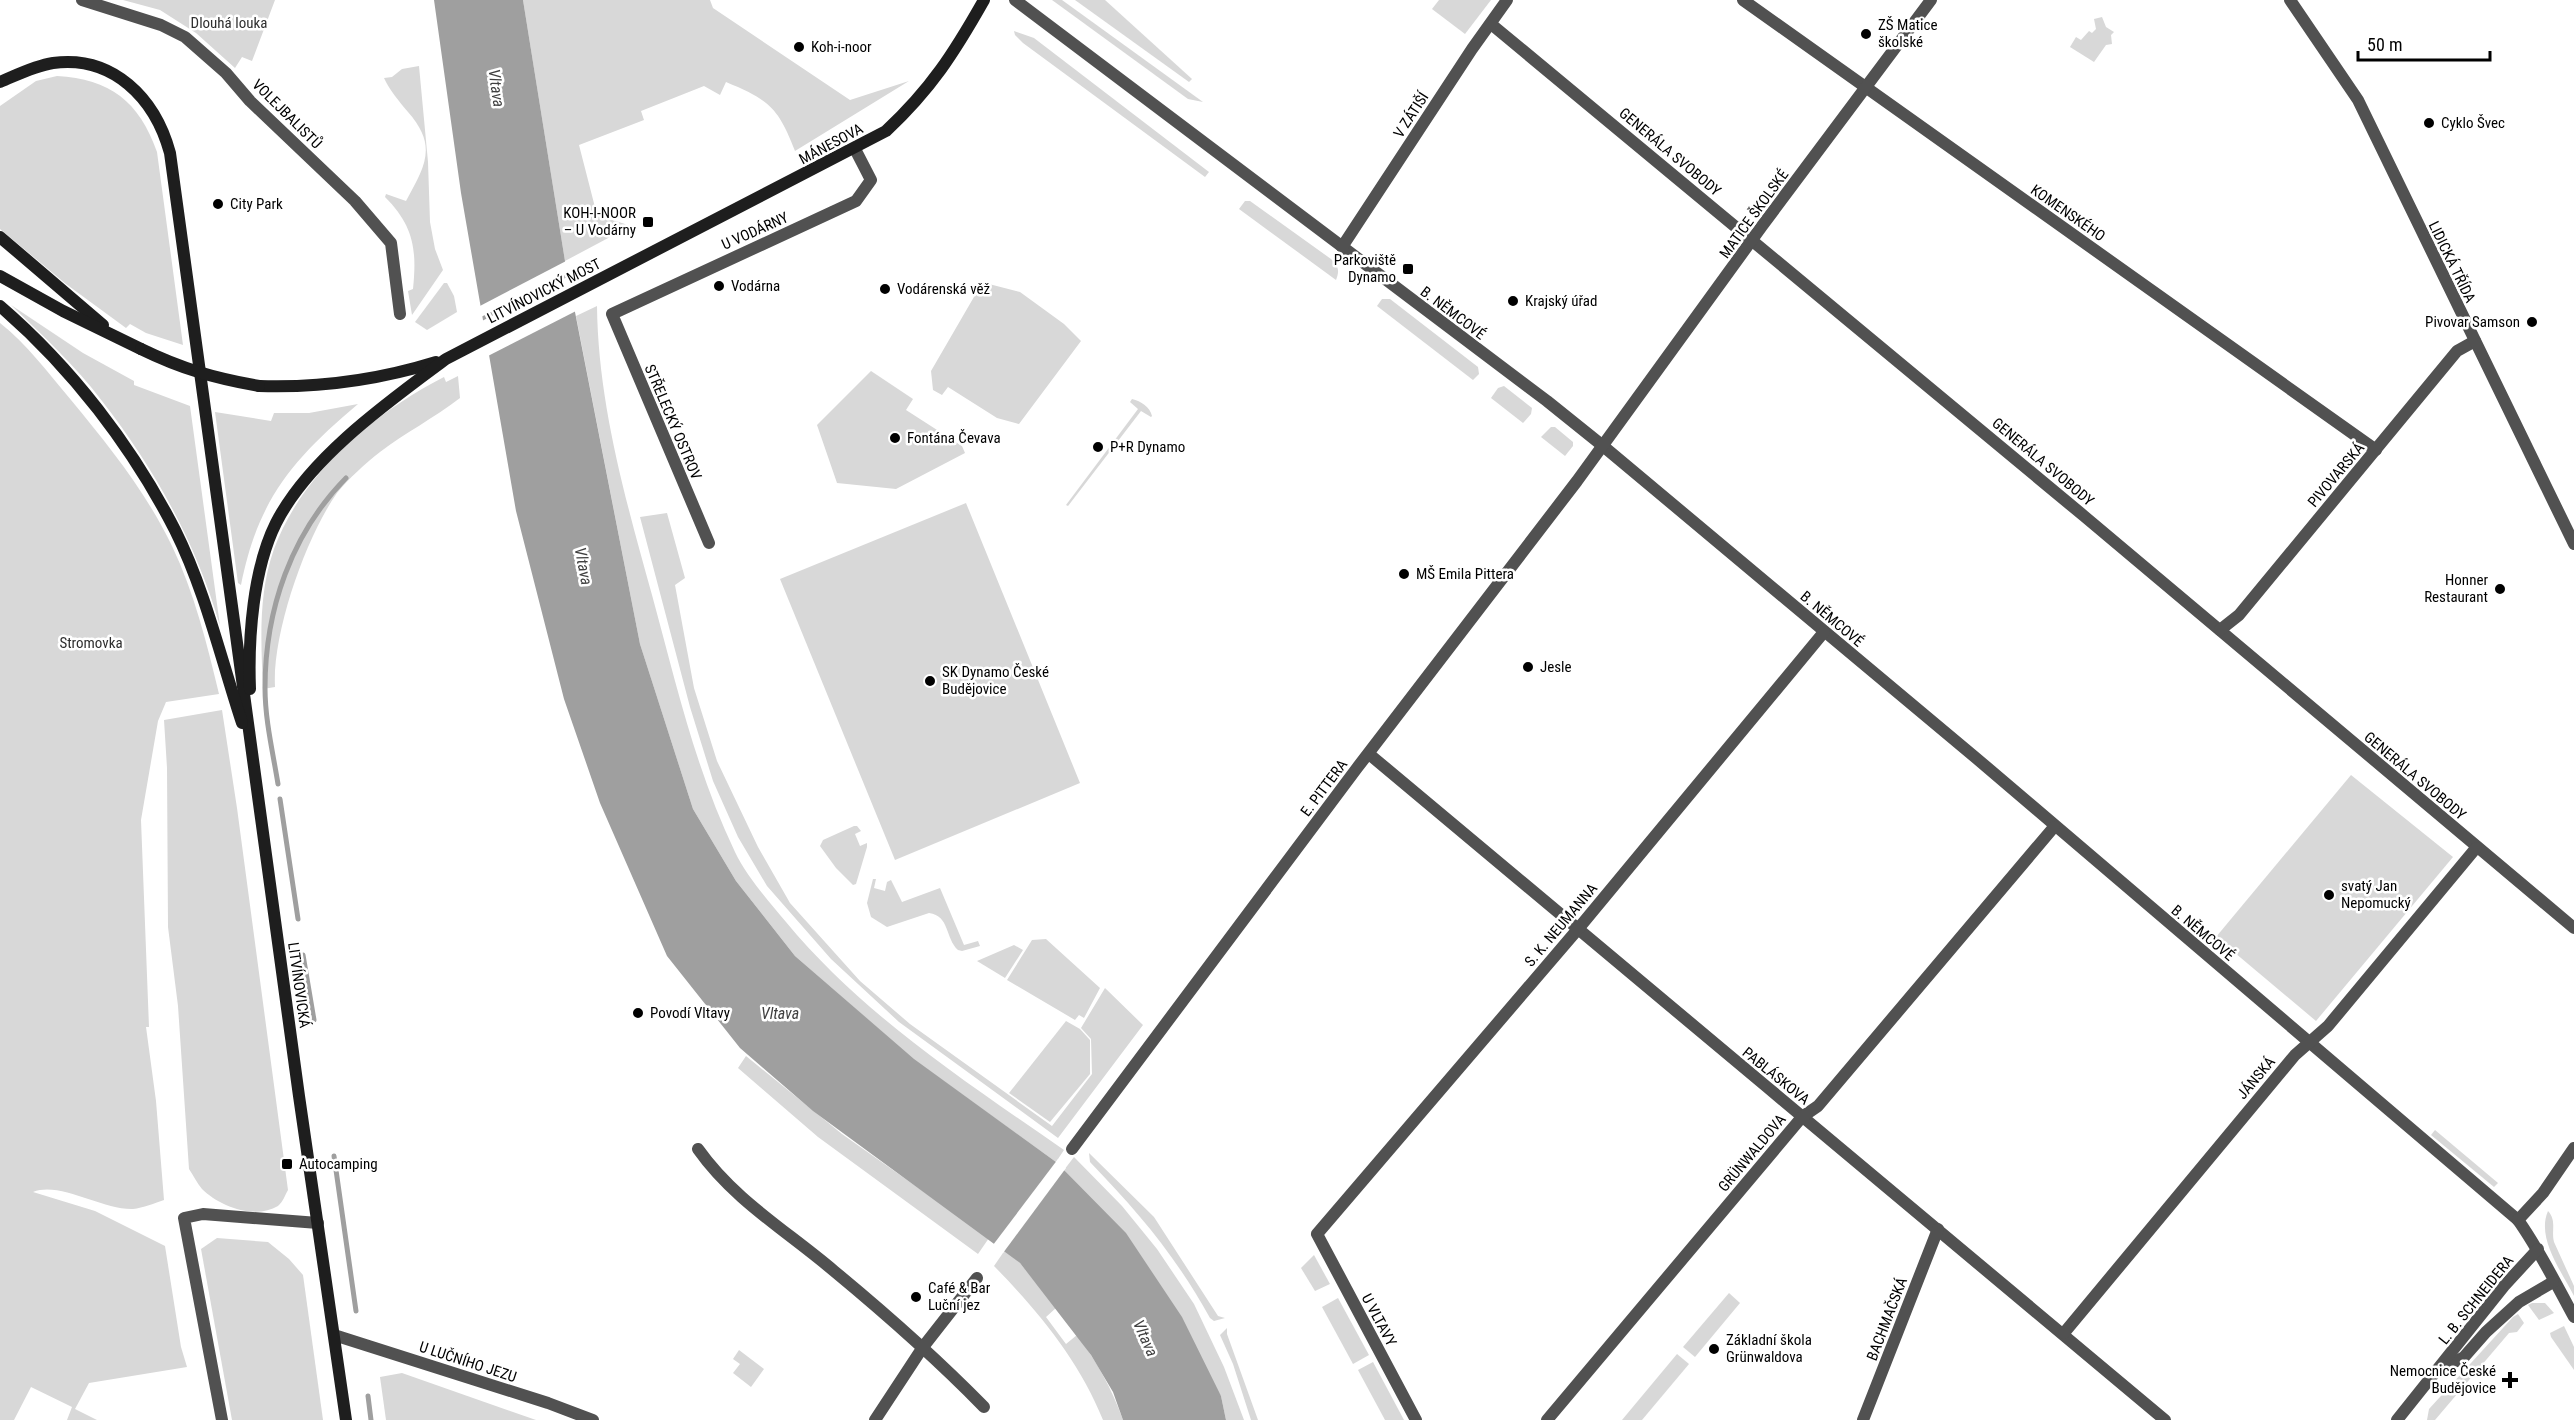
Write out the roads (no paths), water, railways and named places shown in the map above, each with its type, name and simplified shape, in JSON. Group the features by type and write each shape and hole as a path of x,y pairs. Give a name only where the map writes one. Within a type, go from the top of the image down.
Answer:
{"main road":[{"name":"MÁNESOVA","path":"643,257 886,131 913,106 953,55 984,0"},
{"path":"0,90 5,80 51,63 80,62 113,74 144,99 157,117 165,135 170,153 252,750"},
{"path":"0,237 32,267 118,337"},
{"name":"LITVÍNOVICKÝ MOST","path":"446,359 643,257"},
{"path":"0,276 63,311 180,368 214,378 259,386 300,387 340,383 402,372 446,359"},
{"path":"0,306 48,350 91,400 132,460 175,530 205,608 252,750"},
{"path":"252,750 249,678 257,591 266,548 276,523 295,494 317,468 394,398 446,359"},
{"name":"LITVÍNOVICKÁ","path":"252,750 346,1420"}],"street":[{"name":"VOLEJBALISTŮ","path":"82,0 161,25 185,37 226,73 250,101 355,201 391,243 400,314"},
{"name":"B. NĚMCOVÉ","path":"1015,0 1547,401 1603,446 2310,1042 2518,1220 2538,1249 2553,1282 2574,1317"},
{"name":"V ZÁTIŠÍ","path":"1342,247 1507,0"},
{"name":"KOMENSKÉHO","path":"1743,0 2376,450"},
{"name":"MATICE ŠKOLSKÉ","path":"1603,446 1931,0"},
{"name":"LIDICKÁ TŘÍDA","path":"2290,0 2358,100 2574,544"},
{"name":"GENERÁLA SVOBODY","path":"1491,24 2220,630 2476,848 2574,928"},
{"name":"U VODÁRNY","path":"612,314 856,201 871,180 855,149"},
{"name":"STŘELECKÝ OSTROV","path":"612,314 709,543"},
{"name":"PIVOVARSKÁ","path":"2220,630 2239,615 2457,351 2475,341"},
{"name":"E. PITTERA","path":"1072,1149 1603,446"},
{"name":"S. K. NEUMANNA","path":"1317,1234 1578,929 1824,632"},
{"name":"PABLÁSKOVA","path":"1369,754 2064,1333 2165,1420"},
{"name":"GRÜNWALDOVA","path":"1547,1420 1802,1117 1818,1106 2054,827"},
{"name":"JÁNSKÁ","path":"2064,1333 2295,1055 2328,1026 2476,848"},
{"path":"2518,1220 2543,1193 2574,1148"},
{"path":"698,1149 714,1172 738,1196 834,1270 923,1347 984,1407"},
{"path":"222,1420 184,1218 203,1214 318,1223"},
{"name":"BACHMAČSKÁ","path":"1863,1420 1938,1229"},
{"name":"U VLTAVY","path":"1317,1234 1416,1420"},
{"name":"L. B. SCHNEIDERA","path":"2397,1420 2504,1286 2538,1249"},
{"path":"875,1420 923,1347 977,1278"},
{"name":"L. B. SCHNEIDERA","path":"2439,1370 2464,1357 2486,1332 2519,1302 2553,1282"},
{"name":"U LUČNÍHO JEZU","path":"334,1335 548,1403 592,1420"}],"water":[{"name":"Vltava","path":"434,0 523,0 565,261 640,644 693,809 736,881 795,956 914,1059 1056,1162 1126,1233 1182,1317 1221,1396 1226,1420 1123,1420 1113,1392 1091,1355 1020,1263 813,1111 740,1048 667,956 600,803 564,699 516,511 461,193"}],"waterway":[{"path":"278,784 265,700 266,659 276,602 296,548 310,523 346,478"},
{"path":"280,799 298,919"},
{"path":"303,955 314,1020"},
{"path":"334,1156 356,1311"},
{"path":"368,1396 371,1420"}],"place":[{"name":"ZŠ Matice školské","path":"1866,34"},
{"name":"Koh-i-noor","path":"799,47"},
{"name":"Cyklo Švec","path":"2429,123"},
{"name":"City Park","path":"218,204"},
{"name":"KOH-I-NOOR – U Vodárny","path":"648,222"},
{"name":"Parkoviště Dynamo","path":"1408,269"},
{"name":"Vodárna","path":"719,286"},
{"name":"Vodárenská věž","path":"885,289"},
{"name":"Krajský úřad","path":"1513,301"},
{"name":"Pivovar Samson","path":"2532,322"},
{"name":"Fontána Čevava","path":"895,438"},
{"name":"P+R Dynamo","path":"1098,447"},
{"name":"MŠ Emila Pittera","path":"1404,574"},
{"name":"Honner Restaurant","path":"2500,589"},
{"name":"Jesle","path":"1528,667"},
{"name":"SK Dynamo České Budějovice","path":"930,681"},
{"name":"svatý Jan Nepomucký","path":"2329,895"},
{"name":"Povodí Vltavy","path":"638,1013"},
{"name":"Autocamping","path":"287,1164"},
{"name":"Café & Bar Luční jez","path":"916,1297"},
{"name":"Základní škola Grünwaldova","path":"1714,1349"},
{"name":"Nemocnice České Budějovice","path":"2510,1380"}],"park label":[{"name":"Dlouhá louka","path":"229,23"},
{"name":"Stromovka","path":"91,643"}]}
